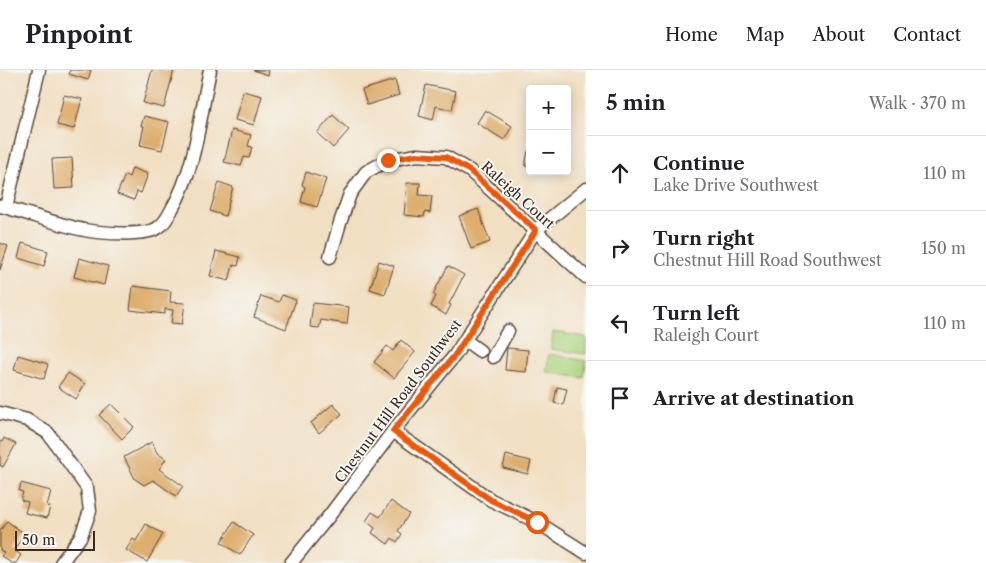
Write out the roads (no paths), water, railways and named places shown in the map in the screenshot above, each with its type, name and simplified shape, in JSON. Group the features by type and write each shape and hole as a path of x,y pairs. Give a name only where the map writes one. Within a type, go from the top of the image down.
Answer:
{"street":[{"path":"38,70 3,206 85,230 126,234 143,233 158,229 167,219 180,197 190,168 210,70"},
{"name":"Raleigh Court","path":"330,257 350,194 366,172 388,160 416,155 446,157 470,171 536,230 579,275"},
{"name":"Chestnut Hill Road Southwest","path":"291,563 330,516 393,431 455,355 536,230 586,189"},
{"path":"493,357 508,331"},
{"path":"465,340 480,351"},
{"path":"0,413 28,420 48,433 87,488 90,511 87,520 81,536 61,563"},
{"path":"393,431 491,500 537,522 586,553"}]}
